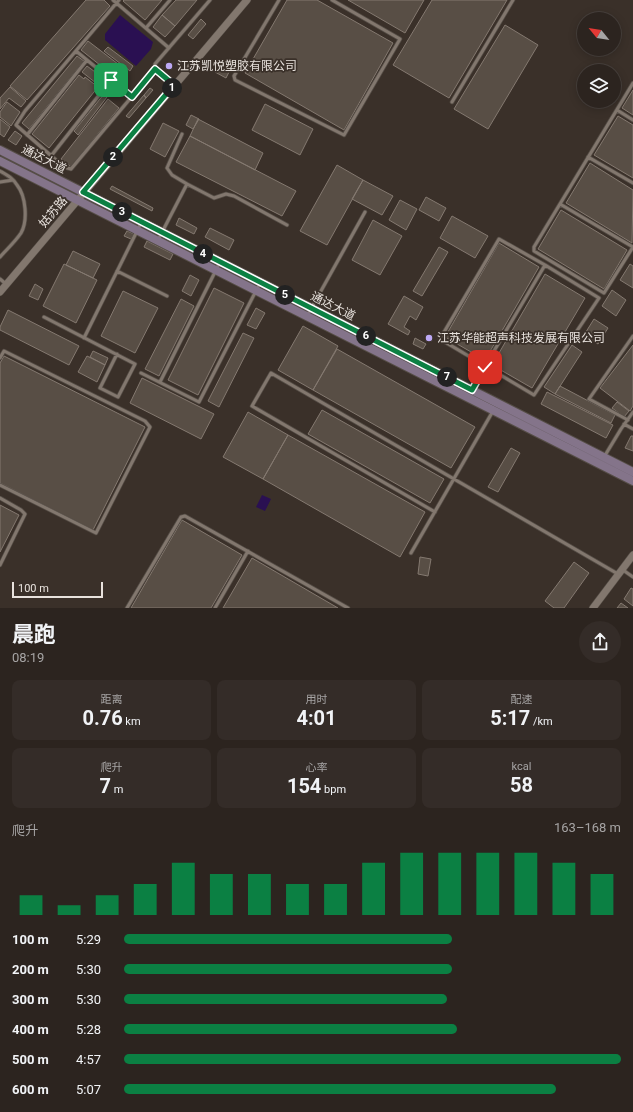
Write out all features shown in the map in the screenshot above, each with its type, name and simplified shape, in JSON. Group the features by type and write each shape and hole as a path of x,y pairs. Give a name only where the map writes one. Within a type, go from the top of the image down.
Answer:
{"main road":[{"name":"通达大道","path":"0,150 220,262 258,286 602,461 633,481"},
{"name":"通达大道","path":"0,161 216,270 258,286"},
{"name":"通达大道","path":"309,312 472,390 496,407"},
{"name":"通达大道","path":"602,461 633,472"}],"street":[{"name":"姑苏路","path":"0,292 83,192 247,0"},
{"path":"595,607 633,554"}],"lane":[{"path":"114,0 118,1 169,48"},
{"path":"146,28 170,0"},
{"path":"118,1 25,111 16,125 64,167 71,169 155,69 155,64 210,0"},
{"path":"279,0 234,76 235,80 344,135 400,39 332,0"},
{"path":"452,102 513,0"},
{"path":"76,51 132,97"},
{"path":"27,135 87,60"},
{"path":"155,69 174,85"},
{"path":"52,156 111,80"},
{"path":"560,204 633,247 604,293 534,251 534,247 633,83"},
{"path":"617,110 633,120"},
{"path":"182,134 167,168 172,175 214,198 226,194 234,196 286,225"},
{"path":"588,157 633,183"},
{"path":"0,172 13,180 21,190 23,198 23,227 21,233 0,257"},
{"path":"0,182 13,180"},
{"path":"158,240 187,184"},
{"path":"309,312 365,212"},
{"path":"84,338 142,222"},
{"path":"499,239 545,265 599,298 534,395 440,339 499,239"},
{"path":"160,382 220,262"},
{"path":"472,390 545,265"},
{"path":"117,271 167,296"},
{"path":"0,279 6,284"},
{"path":"141,373 199,402 258,286"},
{"path":"44,317 117,354 135,364 118,397 100,388 117,354"},
{"path":"628,420 588,399 633,336"},
{"path":"0,358 4,351 145,421 150,427 96,534 0,486"},
{"path":"435,512 252,406 271,373 454,479 620,572 633,577"},
{"path":"411,553 496,407"},
{"path":"602,461 633,412"},
{"path":"624,424 633,429"},
{"path":"0,498 21,510 24,514 0,565"},
{"path":"127,608 181,517 185,516 348,608"},
{"path":"215,608 248,551"}],"shaded area":[{"path":"120,15 153,42 151,49 136,66 105,40 105,34"},
{"path":"262,495 271,499 265,511 256,507"}],"building":[{"path":"86,0 104,0 110,6 27,100 10,86"},
{"path":"162,0 145,20 123,1"},
{"path":"176,0 197,0 175,26 162,15"},
{"path":"287,0 317,0 393,43 344,130 245,73"},
{"path":"348,0 424,0 405,33"},
{"path":"432,0 507,0 449,98 393,65"},
{"path":"162,15 175,26 165,37 153,27"},
{"path":"201,19 206,24 193,39 188,35"},
{"path":"505,25 538,45 488,129 454,109"},
{"path":"88,41 118,64 110,73 81,50"},
{"path":"108,47 133,66 130,71 104,51"},
{"path":"77,56 84,61 29,129 22,123"},
{"path":"87,66 106,80 101,87 82,72"},
{"path":"218,66 229,72 226,78 215,72"},
{"path":"79,75 84,79 85,77 98,87 49,148 32,134"},
{"path":"10,87 26,101 21,107 9,98 0,109 0,98"},
{"path":"150,88 153,90 146,98 144,95"},
{"path":"633,90 633,115 622,108"},
{"path":"104,94 107,97 78,135 74,131"},
{"path":"144,95 146,98 129,118 126,116"},
{"path":"108,99 119,108 71,167 61,159"},
{"path":"7,102 20,112 11,126 0,117 0,112"},
{"path":"265,104 313,129 300,155 252,130"},
{"path":"191,115 199,119 193,129 186,125"},
{"path":"618,116 633,125 633,178 594,155"},
{"path":"0,119 10,127 4,137 0,134"},
{"path":"198,119 263,153 255,170 190,136"},
{"path":"163,123 179,131 165,157 150,149"},
{"path":"15,131 22,136 16,145 8,140"},
{"path":"190,136 296,191 282,216 176,162"},
{"path":"590,163 633,190 632,243 566,203"},
{"path":"337,165 363,180 327,245 300,231"},
{"path":"363,180 393,196 382,215 352,199"},
{"path":"112,186 153,208 152,211 110,189"},
{"path":"426,197 446,208 439,221 419,210"},
{"path":"400,200 417,209 406,230 389,220"},
{"path":"561,210 627,250 604,289 538,249"},
{"path":"452,216 488,236 475,258 440,238"},
{"path":"179,218 197,228 194,234 176,225"},
{"path":"373,220 402,236 380,275 352,260"},
{"path":"210,228 234,240 229,250 205,237"},
{"path":"127,231 134,234 131,239 124,236"},
{"path":"147,241 173,254 170,260 144,247"},
{"path":"499,243 539,267 485,360 445,337"},
{"path":"439,247 448,252 422,296 413,291"},
{"path":"73,251 100,264 93,278 66,265"},
{"path":"64,264 97,280 76,323 43,306"},
{"path":"630,264 633,266 633,288 620,280"},
{"path":"545,274 585,298 532,388 492,365"},
{"path":"190,275 199,280 191,296 182,291"},
{"path":"35,284 43,289 38,300 29,296"},
{"path":"214,288 244,303 198,395 168,380"},
{"path":"612,290 626,300 616,316 602,306"},
{"path":"123,291 158,308 135,353 101,336"},
{"path":"404,296 423,307 416,320 410,316 404,327 410,331 408,335 388,324"},
{"path":"181,299 194,306 159,376 145,369"},
{"path":"256,308 265,313 256,329 247,325"},
{"path":"8,310 79,346 69,365 0,330"},
{"path":"594,319 608,328 598,344 584,335"},
{"path":"303,326 338,346 313,390 278,370"},
{"path":"243,333 254,338 219,407 208,401"},
{"path":"415,338 426,344 423,349 413,344"},
{"path":"572,345 582,352 555,394 544,387"},
{"path":"633,345 633,406 630,411 600,388"},
{"path":"337,349 475,427 451,468 313,390"},
{"path":"93,351 108,358 105,365 90,357"},
{"path":"4,356 145,427 93,530 0,483 0,363"},
{"path":"87,356 105,365 97,382 78,372"},
{"path":"142,378 214,414 201,439 130,403"},
{"path":"560,386 615,415 611,423 555,394"},
{"path":"547,392 613,425 606,438 541,404"},
{"path":"617,402 629,411 624,417 612,408"},
{"path":"322,410 444,479 430,503 308,434"},
{"path":"248,412 288,435 263,479 223,457"},
{"path":"288,435 425,512 400,557 263,479"},
{"path":"631,436 633,436 633,451 625,448"},
{"path":"511,448 520,453 498,492 488,487"},
{"path":"0,505 19,515 0,552"},
{"path":"182,520 242,555 211,608 131,608"},
{"path":"420,557 431,559 428,576 418,574"},
{"path":"252,558 338,608 223,608"},
{"path":"574,562 589,573 564,608 554,608 545,601"},
{"path":"631,588 633,589 633,606 624,599"},
{"path":"621,603 628,608 617,608"}],"place":[{"name":"江苏凯悦塑胶有限公司","path":"169,66"},
{"name":"江苏华能超声科技发展有限公司","path":"429,338"}],"route":[{"path":"111,80 132,97 155,69 174,85 83,192 472,390 485,367"}]}
